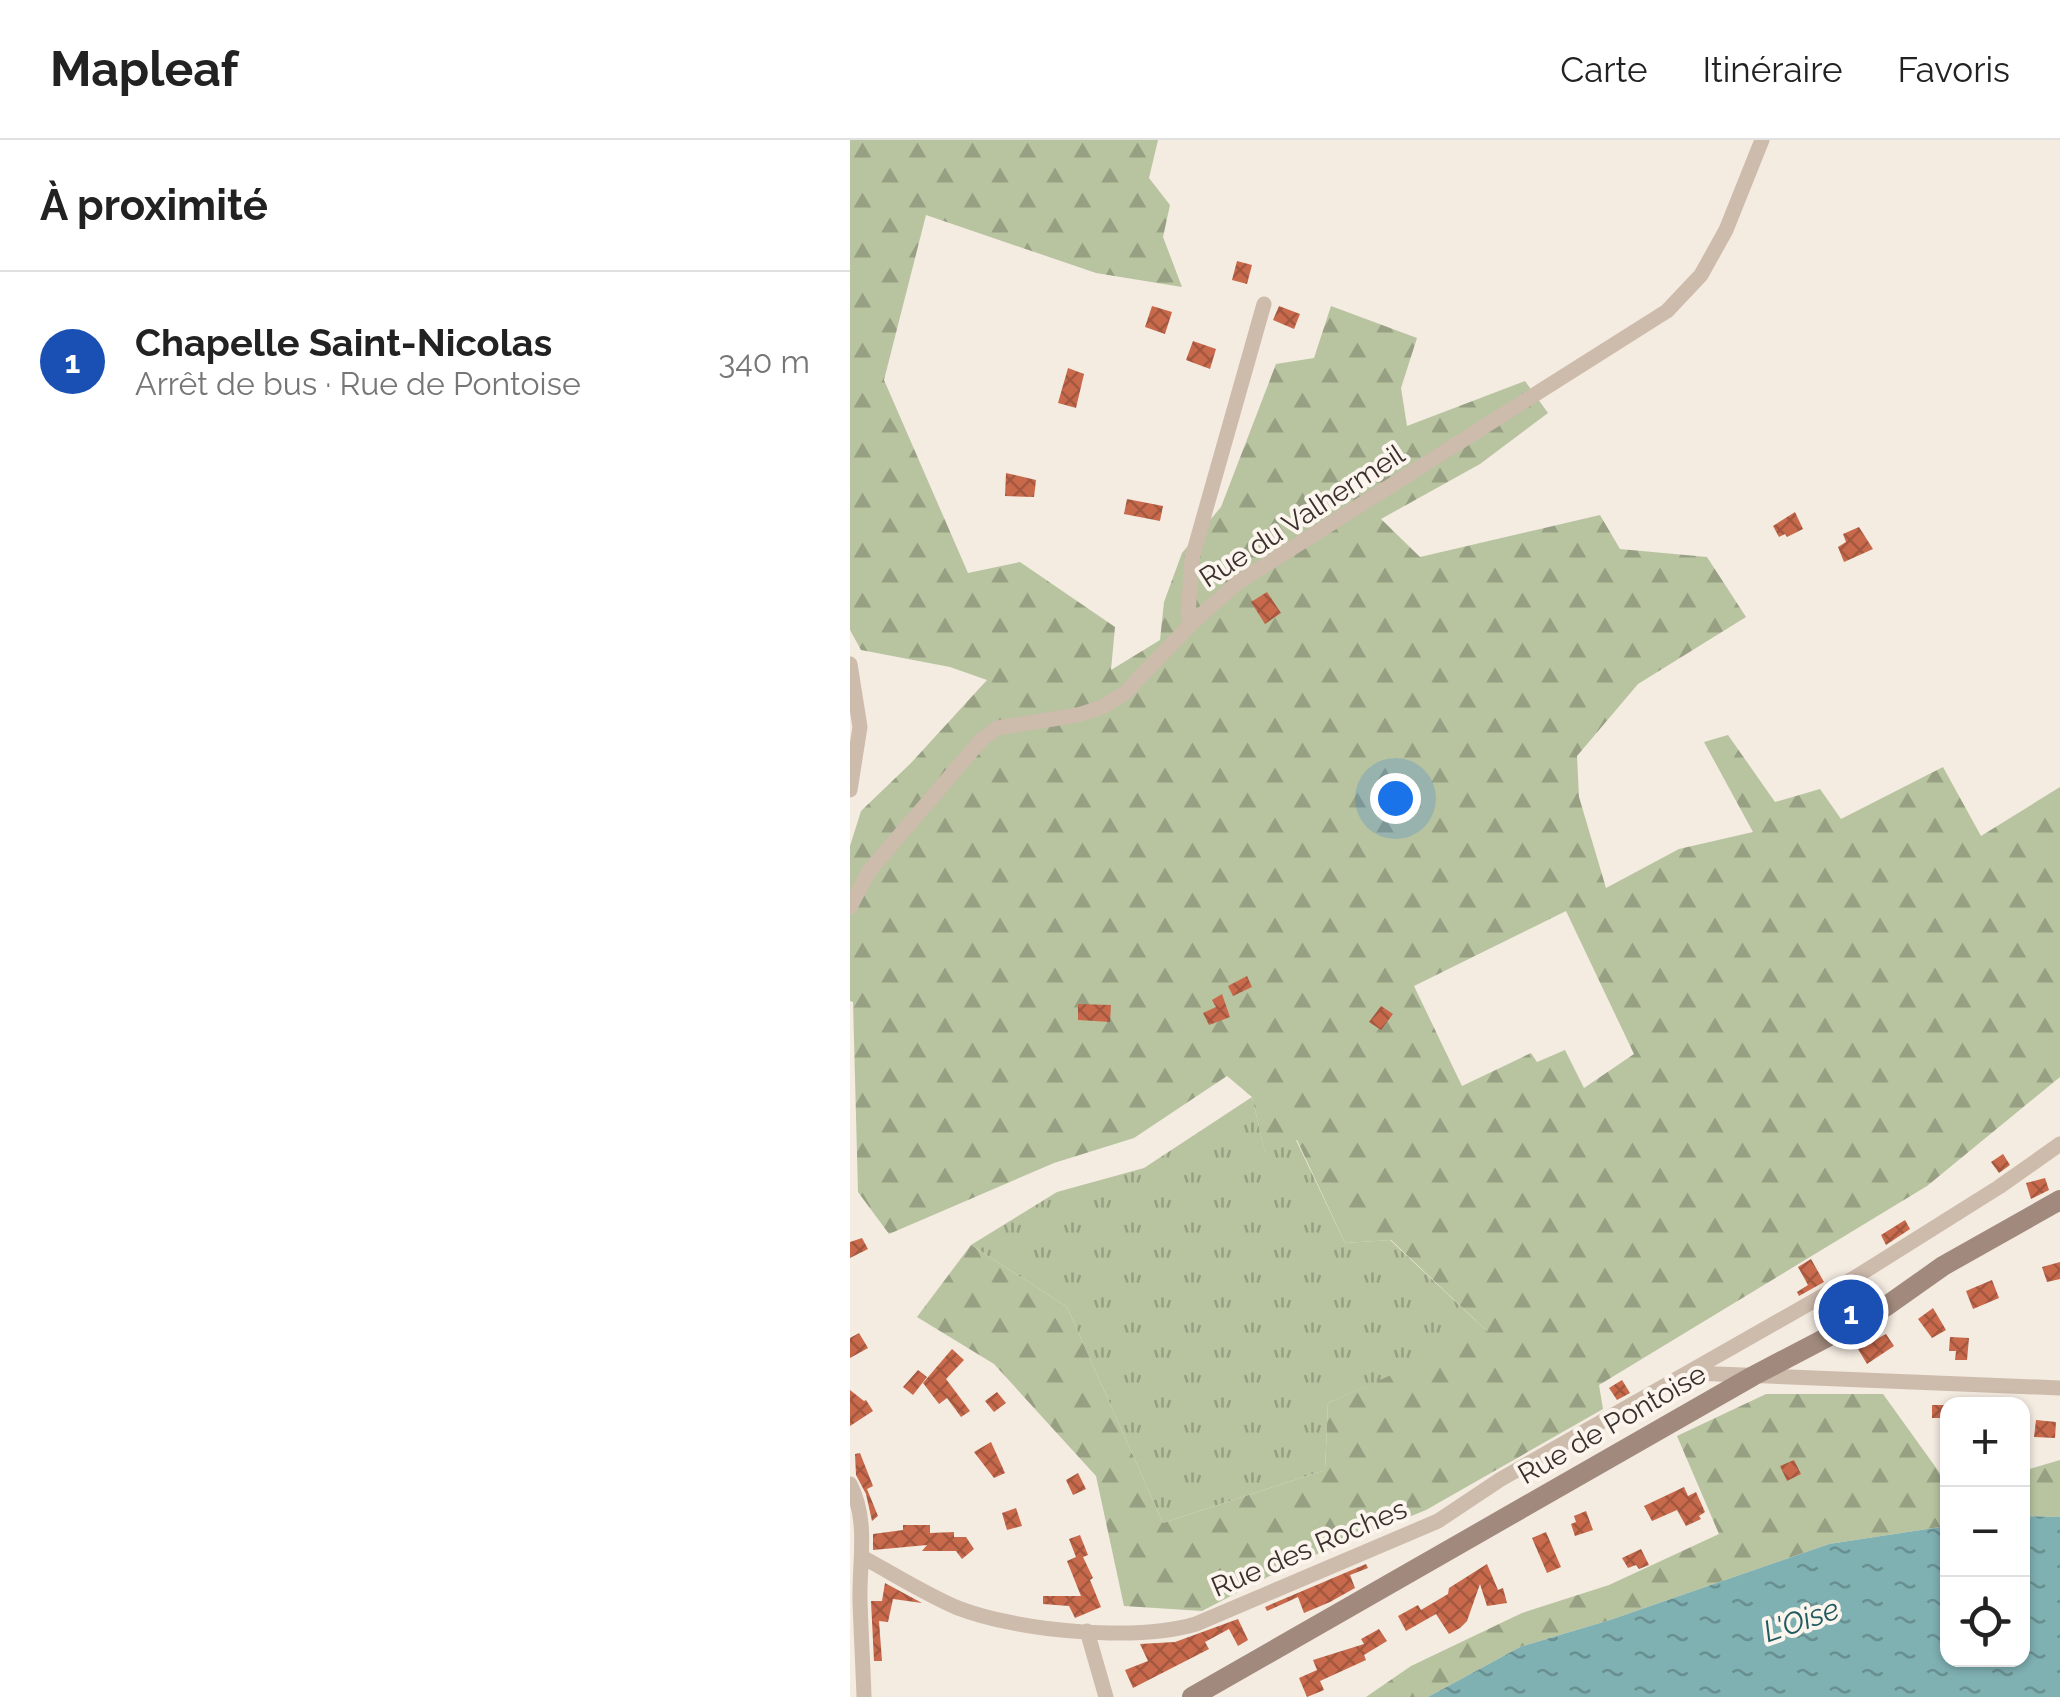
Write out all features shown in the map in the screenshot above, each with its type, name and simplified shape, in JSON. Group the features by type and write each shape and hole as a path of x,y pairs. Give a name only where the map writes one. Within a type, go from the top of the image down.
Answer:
{"main road":[{"name":"Rue de Pontoise","path":"1192,1697 1752,1376 1885,1307 1943,1266 2060,1200"}],"street":[{"name":"Rue du Valhermeil","path":"850,908 869,871 982,739 997,728 1078,715 1124,694 1237,583 1667,310 1701,276 1726,230 1762,140"},
{"path":"1192,623 1188,615 1192,558 1264,304"},
{"path":"850,664 860,727 850,790"},
{"name":"Rue des Roches","path":"862,1558 960,1608 1001,1620 1087,1631 1154,1633 1196,1624 1438,1520 1501,1479 1854,1278 2000,1187 2060,1144"},
{"path":"1692,1373 2060,1388"},
{"path":"850,1484 860,1508 864,1697"},
{"path":"1087,1631 1106,1697"}],"green space":[{"path":"850,140 1158,140 1149,178 1170,205 1163,237 1182,287 1096,273 926,215 884,380 968,573 1020,562 1115,627 1111,670 1160,640 1164,602 1182,553 1221,507 1276,364 1314,358 1331,306 1417,338 1401,388 1407,426 1525,381 1548,413 1480,464 1381,519 1420,557 1600,515 1620,549 1707,557 1746,617 1638,684 1577,756 1579,797 1606,888 1679,849 1753,832 1704,742 1728,735 1775,802 1820,789 1841,819 1943,767 1981,836 2060,787 2060,1077 1927,1186 1599,1385 1603,1409 1426,1510 1293,1564 1202,1611 1124,1606 1096,1476 994,1364 917,1317 971,1245 1067,1307 1163,1523 1325,1470 1328,1403 1488,1332 1391,1240 1345,1243 1297,1140 1265,1153 1252,1097 1227,1076 1134,1138 1054,1163 889,1234 858,1192 850,1001 850,846 861,811 987,680 950,667 861,650 850,630","holes":["1566,911 1634,1054 1584,1088 1565,1050 1537,1062 1531,1053 1462,1086 1414,986"]},
{"path":"1252,1097 1265,1152 1296,1140 1345,1243 1390,1240 1489,1333 1328,1403 1325,1470 1163,1523 1067,1307 971,1245 1057,1192 1144,1168"},
{"path":"1766,1394 1883,1394 1940,1473 1940,1527 1829,1544 1520,1647 1428,1697 1366,1697 1411,1666 1522,1613 1609,1585 1719,1534 1677,1436"},
{"path":"2060,1460 2060,1517 2030,1516 2030,1469"}],"water":[{"name":"L'Oise","path":"2030,1516 2060,1517 2060,1697 1428,1697 1520,1647 1829,1544 1940,1527 1940,1667 2030,1667"}],"building":[{"path":"1237,261 1252,265 1247,284 1232,280"},
{"path":"1152,306 1172,312 1165,334 1145,327"},
{"path":"1279,306 1300,314 1294,329 1273,320"},
{"path":"1193,341 1216,349 1210,369 1186,360"},
{"path":"1068,368 1084,374 1076,408 1058,403"},
{"path":"1006,473 1036,480 1034,497 1005,496"},
{"path":"1127,499 1163,506 1160,521 1124,514"},
{"path":"1795,512 1803,529 1779,537 1773,526"},
{"path":"1859,527 1873,549 1844,562 1838,547 1846,542 1843,534"},
{"path":"1267,592 1281,613 1265,624 1251,602"},
{"path":"1247,976 1252,987 1233,996 1228,986"},
{"path":"1222,994 1230,1017 1209,1025 1203,1013 1216,1007 1212,1000"},
{"path":"1078,1004 1111,1005 1110,1022 1078,1020"},
{"path":"1381,1006 1393,1014 1381,1030 1369,1022"},
{"path":"2003,1154 2010,1165 1999,1173 1991,1162"},
{"path":"2045,1178 2049,1190 2031,1199 2026,1183"},
{"path":"1905,1220 1910,1229 1886,1245 1881,1235"},
{"path":"862,1238 868,1249 850,1258 850,1242"},
{"path":"1811,1259 1824,1282 1799,1296 1797,1292 1808,1285 1798,1267"},
{"path":"2060,1262 2060,1279 2047,1282 2042,1267"},
{"path":"1992,1280 1999,1298 1973,1309 1966,1291"},
{"path":"1836,1301 1835,1312 1820,1322 1815,1313"},
{"path":"1933,1308 1946,1330 1932,1338 1918,1319"},
{"path":"859,1333 868,1348 850,1358 850,1338"},
{"path":"1886,1334 1894,1346 1867,1364 1858,1349"},
{"path":"1950,1337 1969,1338 1967,1360 1955,1360 1956,1351 1949,1351"},
{"path":"952,1349 964,1360 946,1379 970,1411 961,1417 947,1398 939,1404 923,1383"},
{"path":"918,1370 927,1377 913,1395 903,1387"},
{"path":"1622,1380 1630,1393 1617,1400 1609,1388"},
{"path":"850,1390 866,1400 873,1411 850,1426"},
{"path":"997,1392 1006,1403 994,1412 985,1401"},
{"path":"1932,1405 1940,1405 1940,1418 1932,1418"},
{"path":"2036,1420 2056,1422 2055,1438 2034,1437"},
{"path":"991,1442 1005,1473 994,1478 974,1452"},
{"path":"860,1453 873,1486 867,1489 878,1516 872,1521 866,1494 856,1475 855,1454"},
{"path":"1794,1460 1801,1474 1787,1481 1780,1466"},
{"path":"1078,1473 1086,1489 1073,1495 1066,1480"},
{"path":"1684,1487 1688,1496 1696,1492 1705,1512 1699,1516 1701,1519 1686,1526 1677,1510 1652,1521 1644,1506"},
{"path":"1016,1508 1022,1526 1007,1530 1002,1513"},
{"path":"1586,1511 1593,1530 1575,1536 1571,1524 1576,1522 1574,1516"},
{"path":"903,1525 930,1525 930,1533 954,1532 954,1537 966,1537 974,1549 962,1559 956,1551 922,1551 927,1545 873,1550 873,1534 903,1530"},
{"path":"1546,1532 1561,1567 1547,1573 1532,1538"},
{"path":"1080,1535 1088,1555 1083,1557 1101,1607 1075,1618 1069,1606 1043,1604 1043,1596 1081,1596 1067,1561 1076,1557 1069,1539"},
{"path":"1641,1549 1649,1565 1628,1568 1622,1558"},
{"path":"1366,1564 1368,1568 1350,1575 1355,1588 1330,1602 1304,1613 1298,1597 1267,1611 1265,1607"},
{"path":"1487,1564 1498,1590 1503,1588 1507,1603 1487,1606 1480,1584 1467,1621 1460,1628 1449,1634 1436,1614 1406,1631 1398,1616 1418,1605 1421,1610"},
{"path":"885,1583 922,1603 893,1599 888,1622 879,1621 882,1661 874,1661 871,1601 882,1601"},
{"path":"1238,1619 1248,1640 1238,1646 1229,1629 1205,1642 1209,1649 1133,1688 1125,1670 1148,1661 1140,1644 1175,1642"},
{"path":"1379,1629 1387,1641 1364,1655 1366,1660 1320,1681 1324,1690 1307,1697 1299,1678 1317,1670 1313,1660 1364,1644 1361,1639"}],"place":[{"name":"Chapelle Saint-Nicolas","path":"1851,1312"}]}
